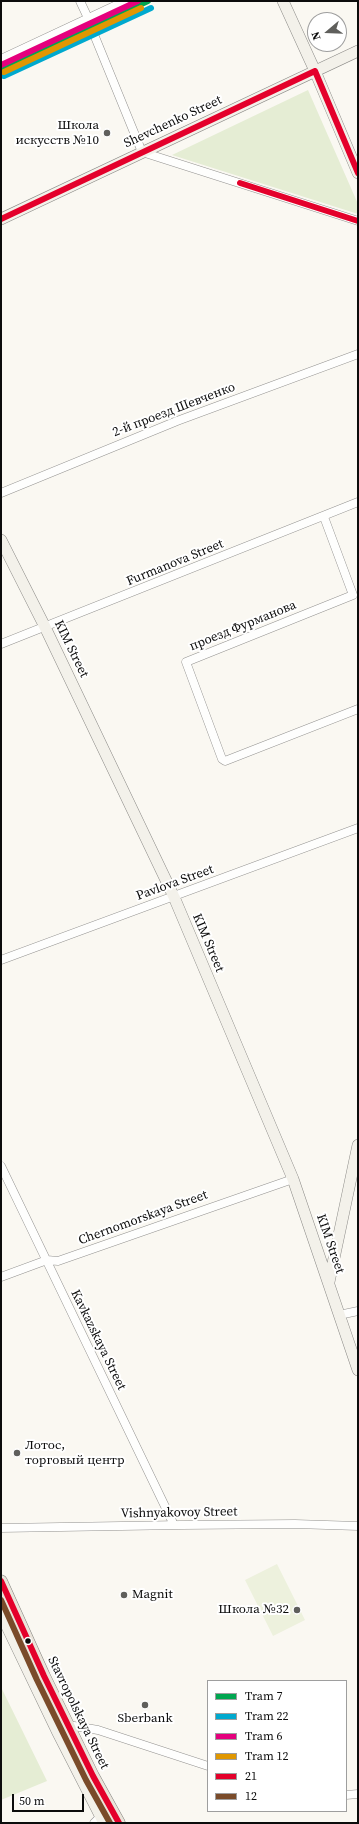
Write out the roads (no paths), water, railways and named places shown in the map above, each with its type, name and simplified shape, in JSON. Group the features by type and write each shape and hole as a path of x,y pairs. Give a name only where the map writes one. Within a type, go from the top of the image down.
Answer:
{"main road":[{"name":"Stavropolskaya Street","path":"1,1581 68,1725 93,1776 119,1823"},
{"name":"Stavropolskaya Street","path":"1,1593 25,1635"}],"street":[{"path":"80,1 88,18"},
{"path":"1,59 124,1"},
{"path":"283,1 315,71 358,173"},
{"path":"93,32 142,152 358,221"},
{"name":"Shevchenko Street","path":"1,219 358,51"},
{"name":"2-й проезд Шевченко","path":"1,493 176,421 358,354"},
{"name":"Furmanova Street","path":"1,644 324,517 358,502"},
{"name":"проезд Фурманова","path":"324,517 353,595 186,662 222,759 226,761 358,709"},
{"name":"KIM Street","path":"1,540 45,627 174,897 293,1179 358,1370"},
{"name":"Pavlova Street","path":"1,960 358,828"},
{"path":"329,1283 358,1145"},
{"name":"Kavkazskaya Street","path":"1,1166 174,1525"},
{"name":"Chernomorskaya Street","path":"1,1277 47,1260 58,1261 293,1179"},
{"path":"339,1314 358,1311"},
{"name":"Vishnyakovoy Street","path":"1,1528 295,1524 358,1526"},
{"name":"Stavropolskaya Street","path":"1,1614 99,1821"},
{"path":"68,1725 98,1730 207,1766"},
{"path":"347,1795 358,1794"}],"tram line":[{"name":"6","path":"1,65 138,1"},
{"name":"7","path":"1,69 148,1"},
{"name":"12","path":"4,72 141,8"},
{"name":"22","path":"4,76 151,8"}],"place":[{"name":"Школа искусств №10","path":"107,133"},
{"name":"Лотос, торговый центр","path":"17,1453"},
{"name":"Magnit","path":"124,1595"},
{"name":"Школа №32","path":"297,1610"},
{"name":"Sberbank","path":"145,1705"}]}
